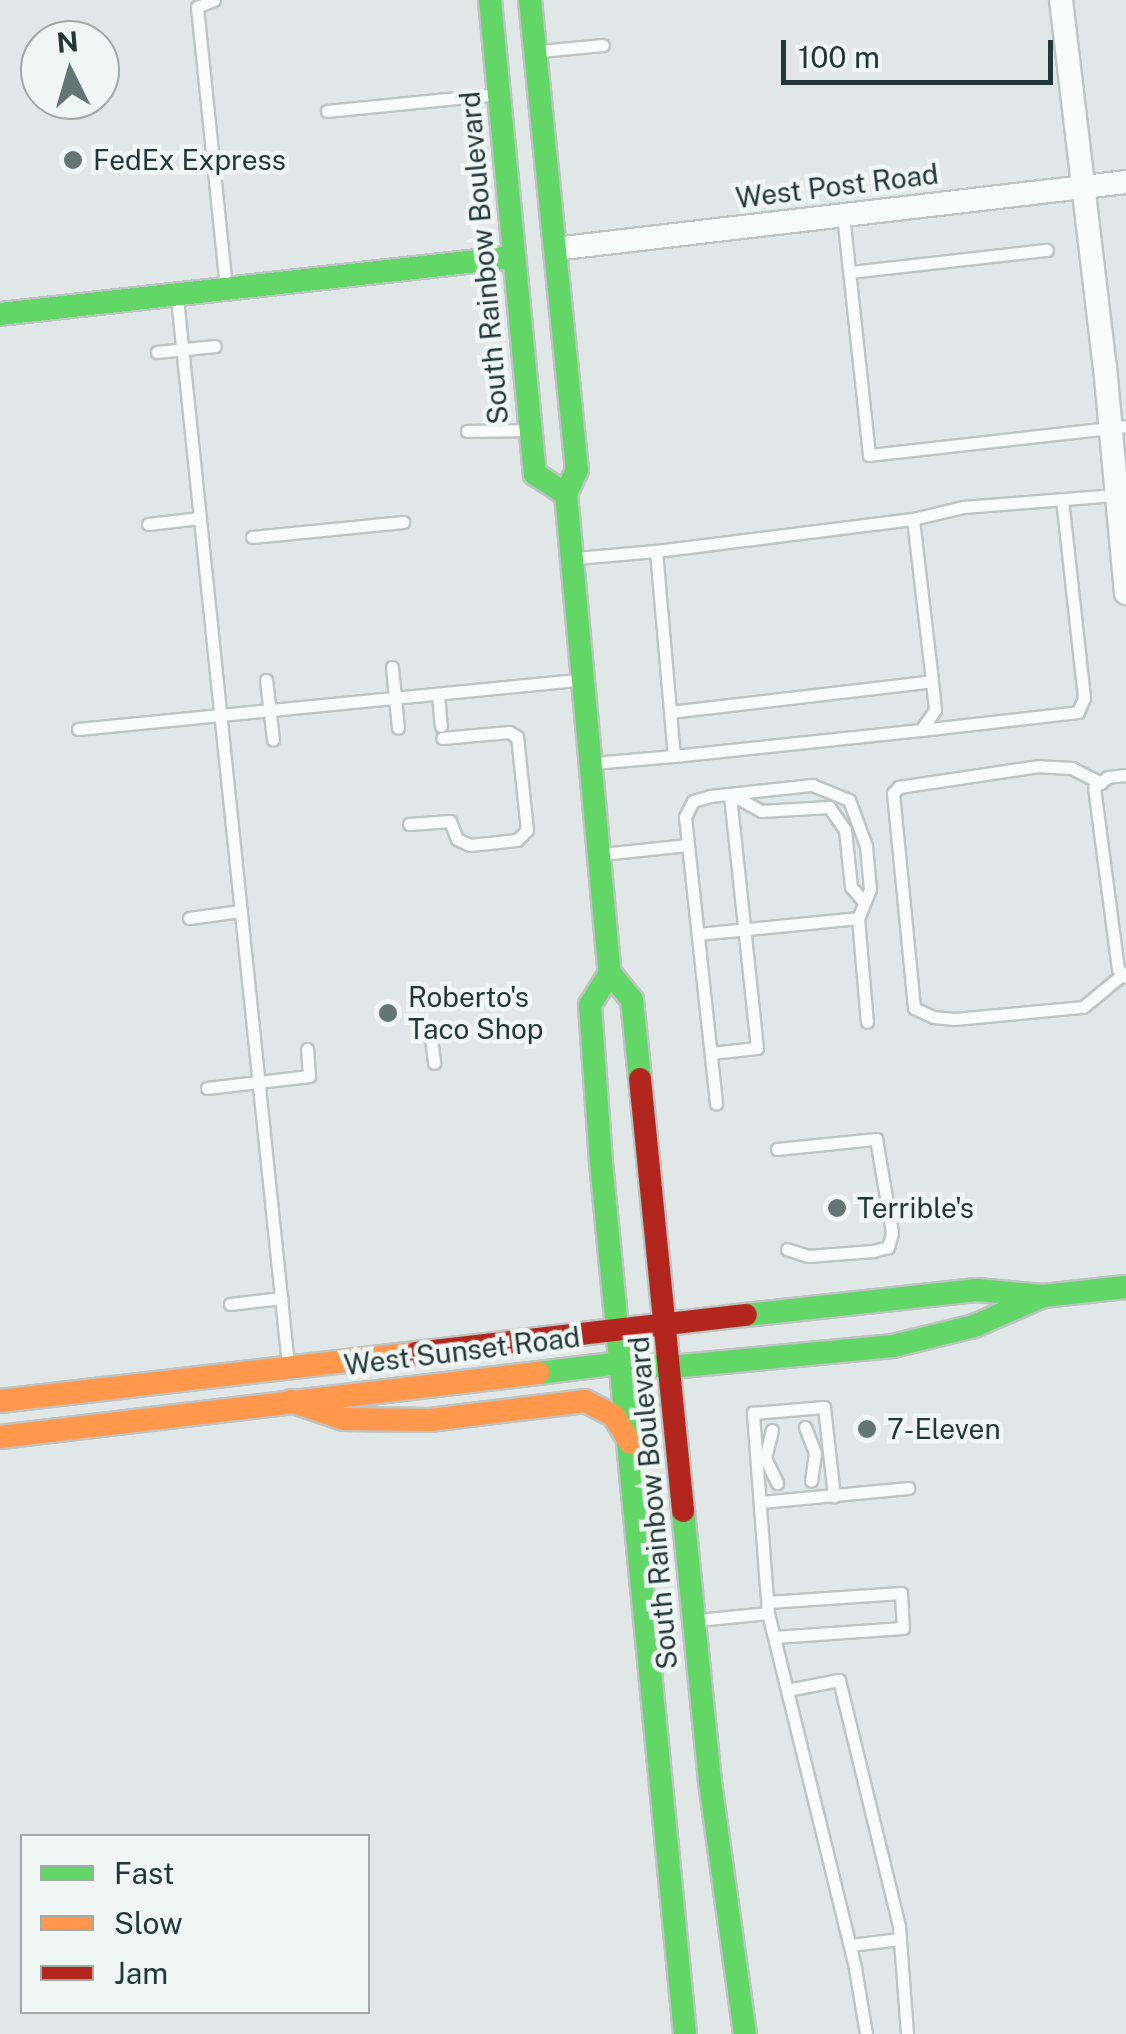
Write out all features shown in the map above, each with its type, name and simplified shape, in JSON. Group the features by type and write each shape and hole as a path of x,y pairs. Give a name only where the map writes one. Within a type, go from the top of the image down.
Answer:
{"main road":[{"name":"South Rainbow Boulevard","path":"490,0 535,474 566,494"},
{"name":"South Rainbow Boulevard","path":"530,0 577,470 566,494 610,973 632,1000 668,1324 712,1800 745,2034"},
{"path":"508,192 532,208 542,238 555,250"},
{"path":"0,314 513,257 536,270 541,294 562,310"},
{"name":"South Rainbow Boulevard","path":"610,973 590,1005 685,2034"},
{"name":"West Sunset Road","path":"0,1402 978,1290 1044,1296 1126,1287"},
{"name":"West Sunset Road","path":"0,1437 621,1362 671,1367 893,1346 974,1326 1044,1296"},
{"path":"288,1368 291,1401 344,1419 430,1420 585,1400 614,1416 631,1444"},
{"path":"670,2034 678,1954"}],"street":[{"path":"1062,0 1118,427 1116,495 1126,593"},
{"name":"West Post Road","path":"555,250 1126,182"}],"lane":[{"path":"214,0 196,3 226,288"},
{"path":"536,52 603,45"},
{"path":"327,111 499,94"},
{"path":"843,216 869,455 1118,427"},
{"path":"850,272 1047,250"},
{"path":"176,294 288,1368"},
{"path":"156,352 215,346"},
{"path":"468,431 530,430"},
{"path":"571,559 913,519 963,507 1116,495"},
{"path":"588,764 1078,712 1084,698 1062,499"},
{"path":"148,524 200,518"},
{"path":"913,519 935,710 921,730"},
{"path":"252,537 403,522"},
{"path":"656,551 674,756"},
{"path":"392,667 398,728"},
{"path":"266,680 273,740"},
{"path":"78,729 582,680"},
{"path":"670,712 932,680"},
{"path":"408,824 450,821 457,839 470,845 518,840 527,830 516,737 509,732 442,732 438,694"},
{"path":"1101,782 1072,768 1039,766 900,787 893,793 914,1008 932,1017 955,1019 1083,1007 1125,976 1118,969 1094,787 1126,775"},
{"path":"716,1103 685,818 693,801 812,785 848,800 866,846 870,890 858,918 867,1022"},
{"path":"730,794 761,811 829,807 845,830 850,886 864,902"},
{"path":"711,1053 757,1048 730,794"},
{"path":"598,854 688,845"},
{"path":"189,918 241,911"},
{"path":"698,934 858,918"},
{"path":"431,1037 434,1063"},
{"path":"208,1088 310,1076 306,1049"},
{"path":"776,1149 876,1139 892,1233 888,1247 808,1256 787,1249"},
{"path":"230,1304 282,1298"},
{"path":"777,1483 753,1413 824,1407 811,1480"},
{"path":"805,1427 834,1496"},
{"path":"772,1430 762,1502 768,1607 850,1944 866,2034"},
{"path":"762,1502 908,1488"},
{"path":"693,1620 768,1607 901,1593 903,1628 774,1637"},
{"path":"788,1690 839,1680 900,1939 907,2034"},
{"path":"850,1944 900,1939"}],"traffic: fast":[{"path":"490,0 535,474 566,494"},
{"path":"530,0 577,470 566,494 610,973 632,1000 640,1079"},
{"path":"0,314 513,257"},
{"path":"610,973 590,1005 601,1162 685,2034"},
{"path":"746,1315 977,1290 1043,1296 1126,1287"},
{"path":"538,1373 621,1363 671,1367 893,1346 974,1326 1041,1297"},
{"path":"683,1511 710,1782 745,2034"}],"traffic: slow":[{"path":"0,1401 416,1353"},
{"path":"0,1437 538,1373"},
{"path":"291,1401 344,1419 430,1420 585,1401 614,1416 630,1443"}],"traffic: jam":[{"path":"640,1079 683,1511"},
{"path":"416,1353 746,1315"}],"place":[{"name":"FedEx Express","path":"73,160"},
{"name":"Roberto's Taco Shop","path":"388,1013"},
{"name":"Terrible's","path":"837,1208"},
{"name":"7-Eleven","path":"867,1429"}]}
